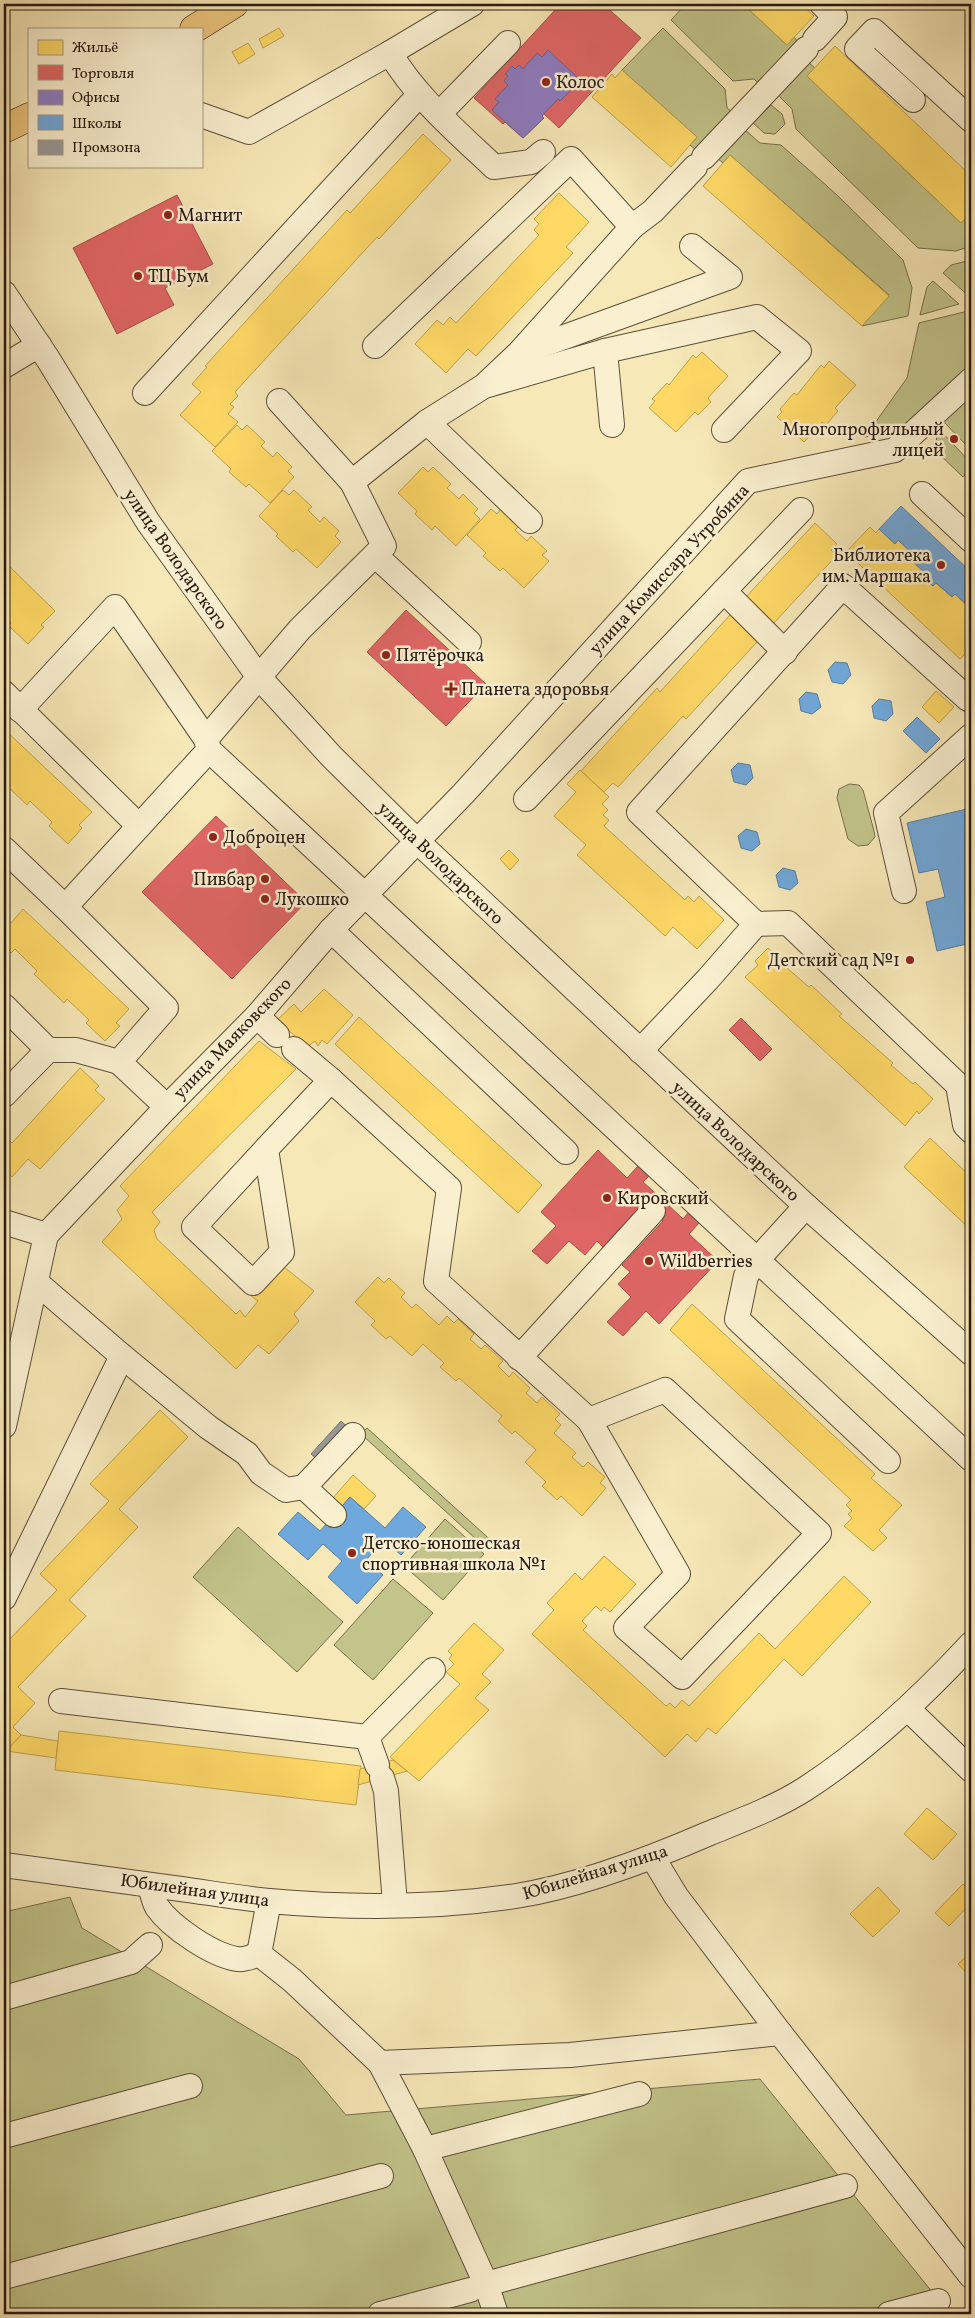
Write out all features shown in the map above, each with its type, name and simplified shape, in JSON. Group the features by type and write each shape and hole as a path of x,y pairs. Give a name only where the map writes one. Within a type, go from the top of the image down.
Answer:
{"main road":[{"path":"196,28 234,4"},
{"path":"4,129 28,117"}],"street":[{"path":"202,115 249,132 390,53 472,4"},
{"path":"352,482 426,422 484,386 519,353 632,227 653,211 836,17 822,4"},
{"path":"913,100 857,49 874,31 971,120"},
{"path":"439,114 508,43"},
{"path":"390,53 400,70 420,94 494,167 531,162 542,152"},
{"path":"146,393 420,94"},
{"path":"375,346 571,159 632,227"},
{"path":"519,353 730,277 692,246"},
{"name":"улица Володарского","path":"4,293 39,345 148,522 258,676 332,757 417,841 806,1206 971,1353"},
{"path":"484,386 606,351 757,317 799,351 724,430"},
{"path":"4,366 39,345"},
{"path":"606,351 612,425"},
{"name":"улица Комиссара Утробина","path":"417,841 463,794 748,481 895,450 971,380"},
{"path":"65,907 139,826 208,745 258,676 300,629 384,546 352,482 279,401"},
{"path":"426,422 530,521"},
{"path":"922,494 971,540"},
{"path":"526,799 800,510"},
{"path":"375,555 470,642"},
{"path":"970,699 843,586 639,812 756,924 788,923 958,1085 965,1125 971,1131"},
{"path":"724,591 785,652"},
{"path":"20,710 115,607 208,745 364,896 592,1106 663,1199 757,1260 971,1459"},
{"path":"4,693 139,826"},
{"path":"904,891 886,813 971,736"},
{"name":"улица Маяковского","path":"46,1235 167,1107 257,1016 332,930 417,841"},
{"path":"4,849 166,1008 119,1062"},
{"path":"640,1051 708,979 756,924"},
{"path":"332,930 566,1152"},
{"path":"4,1006 48,1050 76,1050 119,1062 167,1107"},
{"path":"257,1016 331,1080 449,1188 436,1281 589,1420 678,1574 626,1628 682,1677 819,1533 666,1390 589,1420"},
{"path":"4,1095 48,1050"},
{"path":"266,1148 282,1252 253,1284 194,1227 266,1148 331,1080"},
{"path":"519,1358 663,1199"},
{"path":"806,1206 757,1260 746,1276 737,1319 888,1461"},
{"path":"4,1222 46,1235 4,1426"},
{"path":"36,1282 208,1427 247,1454 261,1473 286,1490 304,1487 353,1435"},
{"path":"4,1598 122,1356"},
{"path":"304,1487 334,1515"},
{"name":"Юбилейная улица","path":"4,1865 269,1901 338,1905 474,1901 517,1896 557,1887 653,1858 752,1815 803,1790 848,1760 908,1709 971,1644"},
{"path":"367,1737 433,1670"},
{"path":"60,1701 367,1737"},
{"path":"908,1709 971,1770"},
{"path":"367,1737 386,1791 395,1904"},
{"path":"653,1858 676,1896 780,2033 971,2276"},
{"path":"150,1885 156,1906 162,1913 205,1946 220,1954 239,1960 259,1954"},
{"path":"259,1954 269,1901"},
{"path":"4,1998 130,1962 150,1945"},
{"path":"259,1954 292,1980 380,2063 425,2149 478,2287 496,2314"},
{"path":"380,2063 570,2055 780,2033"},
{"path":"4,2136 190,2086"},
{"path":"425,2149 639,2094"},
{"path":"4,2277 381,2176"},
{"path":"380,2314 845,2186"},
{"path":"890,2314 938,2301"}],"green space":[{"path":"686,4 743,4 787,45 794,37 799,43 760,85 754,79 733,81 671,20"},
{"path":"663,28 725,89 727,108 732,112 696,150 690,145 697,137 622,70"},
{"path":"809,63 815,68 807,76 961,223 971,212 971,246 956,251 918,248 796,129 792,109 778,95"},
{"path":"771,105 782,114 785,124 775,134 764,133 753,123"},
{"path":"744,129 760,143 781,145 837,195 903,260 912,288 908,316 862,326 889,295 730,155 723,163 717,158"},
{"path":"971,260 971,298 943,273 951,265"},
{"path":"933,281 959,304 920,315 927,287"},
{"path":"968,311 971,314 971,370 913,425 865,437 907,378 919,323"},
{"path":"971,394 971,450 943,421"},
{"path":"937,427 971,463 971,468 963,477 936,451"},
{"path":"849,784 859,785 863,790 875,837 868,845 858,846 848,839 837,798 839,789"},
{"path":"367,1428 495,1544 489,1551 361,1434"},
{"path":"445,1519 484,1554 443,1600 404,1566"},
{"path":"238,1527 343,1622 297,1672 193,1577"},
{"path":"393,1579 433,1613 373,1680 334,1645"},
{"path":"70,1897 82,1928 299,2059 346,2115 760,2079 950,2314 4,2314 4,1912"}],"building: Жильё":[{"path":"743,4 801,4 814,16 787,45"},
{"path":"279,28 284,36 263,48 259,39"},
{"path":"248,43 255,54 239,64 232,52"},
{"path":"835,46 971,176 971,212 961,223 807,76"},
{"path":"622,70 697,137 671,167 592,97 612,74 615,78"},
{"path":"423,134 451,160 379,239 377,237 235,392 238,396 230,404 234,407 228,414 238,422 215,447 180,415 201,392 192,384 207,367 205,366 347,210 350,213"},
{"path":"730,155 889,296 862,326 703,186"},
{"path":"559,193 589,222 566,247 573,253 476,356 468,349 446,373 415,344 437,320 443,325 450,317 456,323 539,235 534,230 539,224 534,219"},
{"path":"702,352 728,376 708,398 711,402 698,415 695,412 676,432 649,408 655,401 652,399 667,383 669,385 693,355 696,358"},
{"path":"829,361 856,385 835,408 838,411 826,425 822,422 804,442 777,417 782,412 780,409 794,393 797,395 821,365 824,368"},
{"path":"237,425 242,430 247,425 265,442 261,446 273,457 277,452 292,467 288,471 294,477 270,503 249,484 246,487 229,472 231,469 212,451"},
{"path":"423,467 428,472 433,467 451,484 447,488 459,499 463,494 478,509 474,513 480,519 456,546 435,526 432,530 415,514 417,511 398,493"},
{"path":"283,490 289,495 294,490 312,507 308,510 320,522 324,517 339,531 335,536 341,542 317,568 296,549 293,552 259,516"},
{"path":"491,509 497,514 501,509 519,526 515,530 527,541 531,536 547,551 542,555 549,561 524,588 503,568 500,571 483,556 486,553 467,535"},
{"path":"815,523 837,544 831,550 837,555 773,624 745,598"},
{"path":"870,527 876,533 879,529 895,544 898,540 914,555 910,559 924,572 921,576 933,586 936,583 952,597 955,594 971,609 967,613 971,617 971,648 960,659 846,552"},
{"path":"4,561 55,611 41,625 44,627 28,644 8,625 11,623 4,616"},
{"path":"730,615 758,641 686,719 683,716 618,787 613,783 604,792 581,771 657,688 660,692"},
{"path":"936,691 954,707 939,723 922,707"},
{"path":"4,729 92,812 79,825 82,828 68,844 49,826 52,822 30,801 27,805 4,783"},
{"path":"580,770 609,797 602,804 608,810 603,815 609,820 604,826 685,900 688,896 694,902 699,896 724,920 697,949 673,927 665,936 577,855 586,845 554,816 576,792 567,784"},
{"path":"509,850 519,860 510,870 500,859"},
{"path":"23,909 129,1009 116,1023 120,1026 105,1041 86,1023 89,1020 67,999 64,1003 34,974 37,971 15,949 11,953 4,946 4,923 7,919 11,923"},
{"path":"768,948 789,966 787,968 809,987 811,985 842,1014 839,1016 893,1063 891,1065 913,1084 915,1082 933,1099 919,1114 917,1111 905,1126 745,977 758,965 755,961"},
{"path":"324,989 353,1015 327,1044 322,1040 318,1046 315,1041 307,1047 277,1020 294,1004 301,1012"},
{"path":"359,1017 542,1185 518,1213 335,1044"},
{"path":"259,1041 296,1069 152,1212 160,1222 154,1230 157,1239 236,1314 240,1310 245,1317 258,1301 251,1296 279,1263 314,1291 294,1314 299,1321 269,1354 258,1345 236,1369 102,1242 122,1219 117,1210 129,1196 120,1186"},
{"path":"80,1068 99,1086 95,1090 105,1099 40,1169 28,1159 12,1177 4,1169 4,1136 12,1143"},
{"path":"930,1138 971,1177 971,1230 904,1167"},
{"path":"378,1277 384,1283 389,1278 405,1293 401,1297 412,1308 416,1304 439,1325 447,1316 454,1323 458,1319 474,1334 470,1339 481,1349 485,1345 503,1361 498,1366 509,1377 513,1372 530,1388 526,1393 537,1403 542,1397 560,1414 555,1419 561,1425 554,1433 576,1453 572,1457 583,1467 588,1462 605,1477 600,1483 606,1488 582,1516 561,1496 557,1500 542,1486 546,1482 525,1462 536,1450 515,1431 512,1434 498,1421 502,1416 459,1378 456,1381 440,1367 444,1363 423,1344 412,1356 390,1336 386,1339 371,1325 375,1321 355,1302"},
{"path":"692,1304 875,1474 871,1478 902,1505 879,1530 887,1538 873,1551 844,1526 852,1518 848,1514 852,1511 846,1505 851,1500 670,1330"},
{"path":"160,1410 188,1437 119,1509 138,1527 69,1600 86,1616 18,1687 35,1703 13,1727 21,1735 6,1751 4,1749 4,1645 57,1590 40,1574 109,1501 90,1484"},
{"path":"353,1475 376,1496 364,1509 350,1497 342,1507 332,1499"},
{"path":"604,1556 636,1584 610,1612 604,1607 601,1611 596,1606 582,1621 587,1626 583,1630 666,1706 670,1703 675,1708 682,1700 689,1706 759,1633 775,1649 844,1576 871,1602 802,1676 784,1659 716,1734 708,1728 696,1742 687,1734 665,1757 532,1634 554,1610 547,1603 575,1573 582,1580"},
{"path":"474,1623 504,1650 482,1674 491,1682 475,1698 489,1710 419,1781 390,1757 460,1684 446,1672 454,1664 449,1659 452,1655 448,1651"},
{"path":"59,1731 361,1766 356,1805 55,1770"},
{"path":"21,1735 58,1741 56,1758 6,1751"},
{"path":"393,1760 407,1771 358,1785 360,1769"},
{"path":"927,1808 957,1834 933,1860 904,1834"},
{"path":"963,1884 971,1892 971,1903 949,1926 935,1913"},
{"path":"878,1887 900,1911 873,1937 850,1914"},
{"path":"971,1952 971,1978 958,1964"}],"building: Торговля":[{"name":"Колос","path":"550,4 593,4 598,9 603,4 641,38 559,128 544,114 542,116 544,118 523,138 505,122 503,124 474,98 556,9"},
{"name":"ТЦ Бум","path":"177,195 213,264 165,288 174,305 117,334 73,248"},
{"path":"406,610 486,684 446,726 367,652"},
{"path":"216,816 306,902 232,979 142,892"},
{"path":"741,1018 772,1049 760,1061 729,1030"},
{"path":"598,1150 627,1178 638,1166 649,1176 643,1182 663,1200 653,1211 644,1203 603,1247 597,1241 585,1255 569,1241 547,1264 532,1251 556,1226 541,1212"},
{"path":"663,1200 683,1219 688,1213 699,1223 689,1234 718,1261 659,1324 646,1311 623,1336 607,1322 631,1297 618,1284 630,1272 622,1265 663,1221 653,1211"}],"building: Офисы":[{"path":"548,50 578,78 569,87 572,89 560,101 558,99 542,116 544,118 523,138 492,110 499,102 495,99 508,85 504,81 508,76 505,74 512,66 515,69 519,65 523,69 537,53 542,57"}],"building: Школы":[{"name":"Библиотека им. Маршака","path":"901,506 971,572 971,609 955,594 952,597 936,583 933,586 921,576 924,572 910,559 914,555 898,540 895,544 879,529"},
{"path":"971,609 971,617 967,613"},
{"path":"835,662 847,663 851,675 843,684 832,682 828,670"},
{"path":"806,692 817,694 821,707 812,714 801,711 799,699"},
{"path":"879,699 891,701 893,714 886,721 874,718 872,706"},
{"path":"917,717 940,739 926,753 903,731"},
{"path":"738,763 750,765 753,778 746,785 734,782 731,770"},
{"path":"971,808 971,943 937,951 926,902 945,897 938,869 919,873 907,823"},
{"path":"746,829 757,832 760,844 752,851 741,848 738,836"},
{"path":"783,868 795,871 798,883 790,890 779,887 776,875"},
{"name":"Детско-юношеская спортивная школа №1","path":"350,1497 385,1528 403,1507 426,1527 401,1555 384,1540 366,1560 383,1575 357,1604 328,1577 342,1561 323,1544 308,1560 278,1534 298,1512 320,1531"}],"building: Промзона":[{"path":"341,1421 351,1430 321,1463 311,1454"}],"place":[{"name":"Колос","path":"546,82"},
{"name":"Магнит","path":"168,215"},
{"name":"ТЦ Бум","path":"138,276"},
{"name":"Многопрофильный лицей","path":"954,439"},
{"name":"Библиотека им. Маршака","path":"941,565"},
{"name":"Пятёрочка","path":"386,655"},
{"name":"Планета здоровья","path":"451,689"},
{"name":"Доброцен","path":"213,837"},
{"name":"Пивбар","path":"265,879"},
{"name":"Лукошко","path":"265,899"},
{"name":"Детский сад №1","path":"910,960"},
{"name":"Кировский","path":"607,1198"},
{"name":"Wildberries","path":"649,1261"},
{"name":"Детско-юношеская спортивная школа №1","path":"352,1553"}]}
